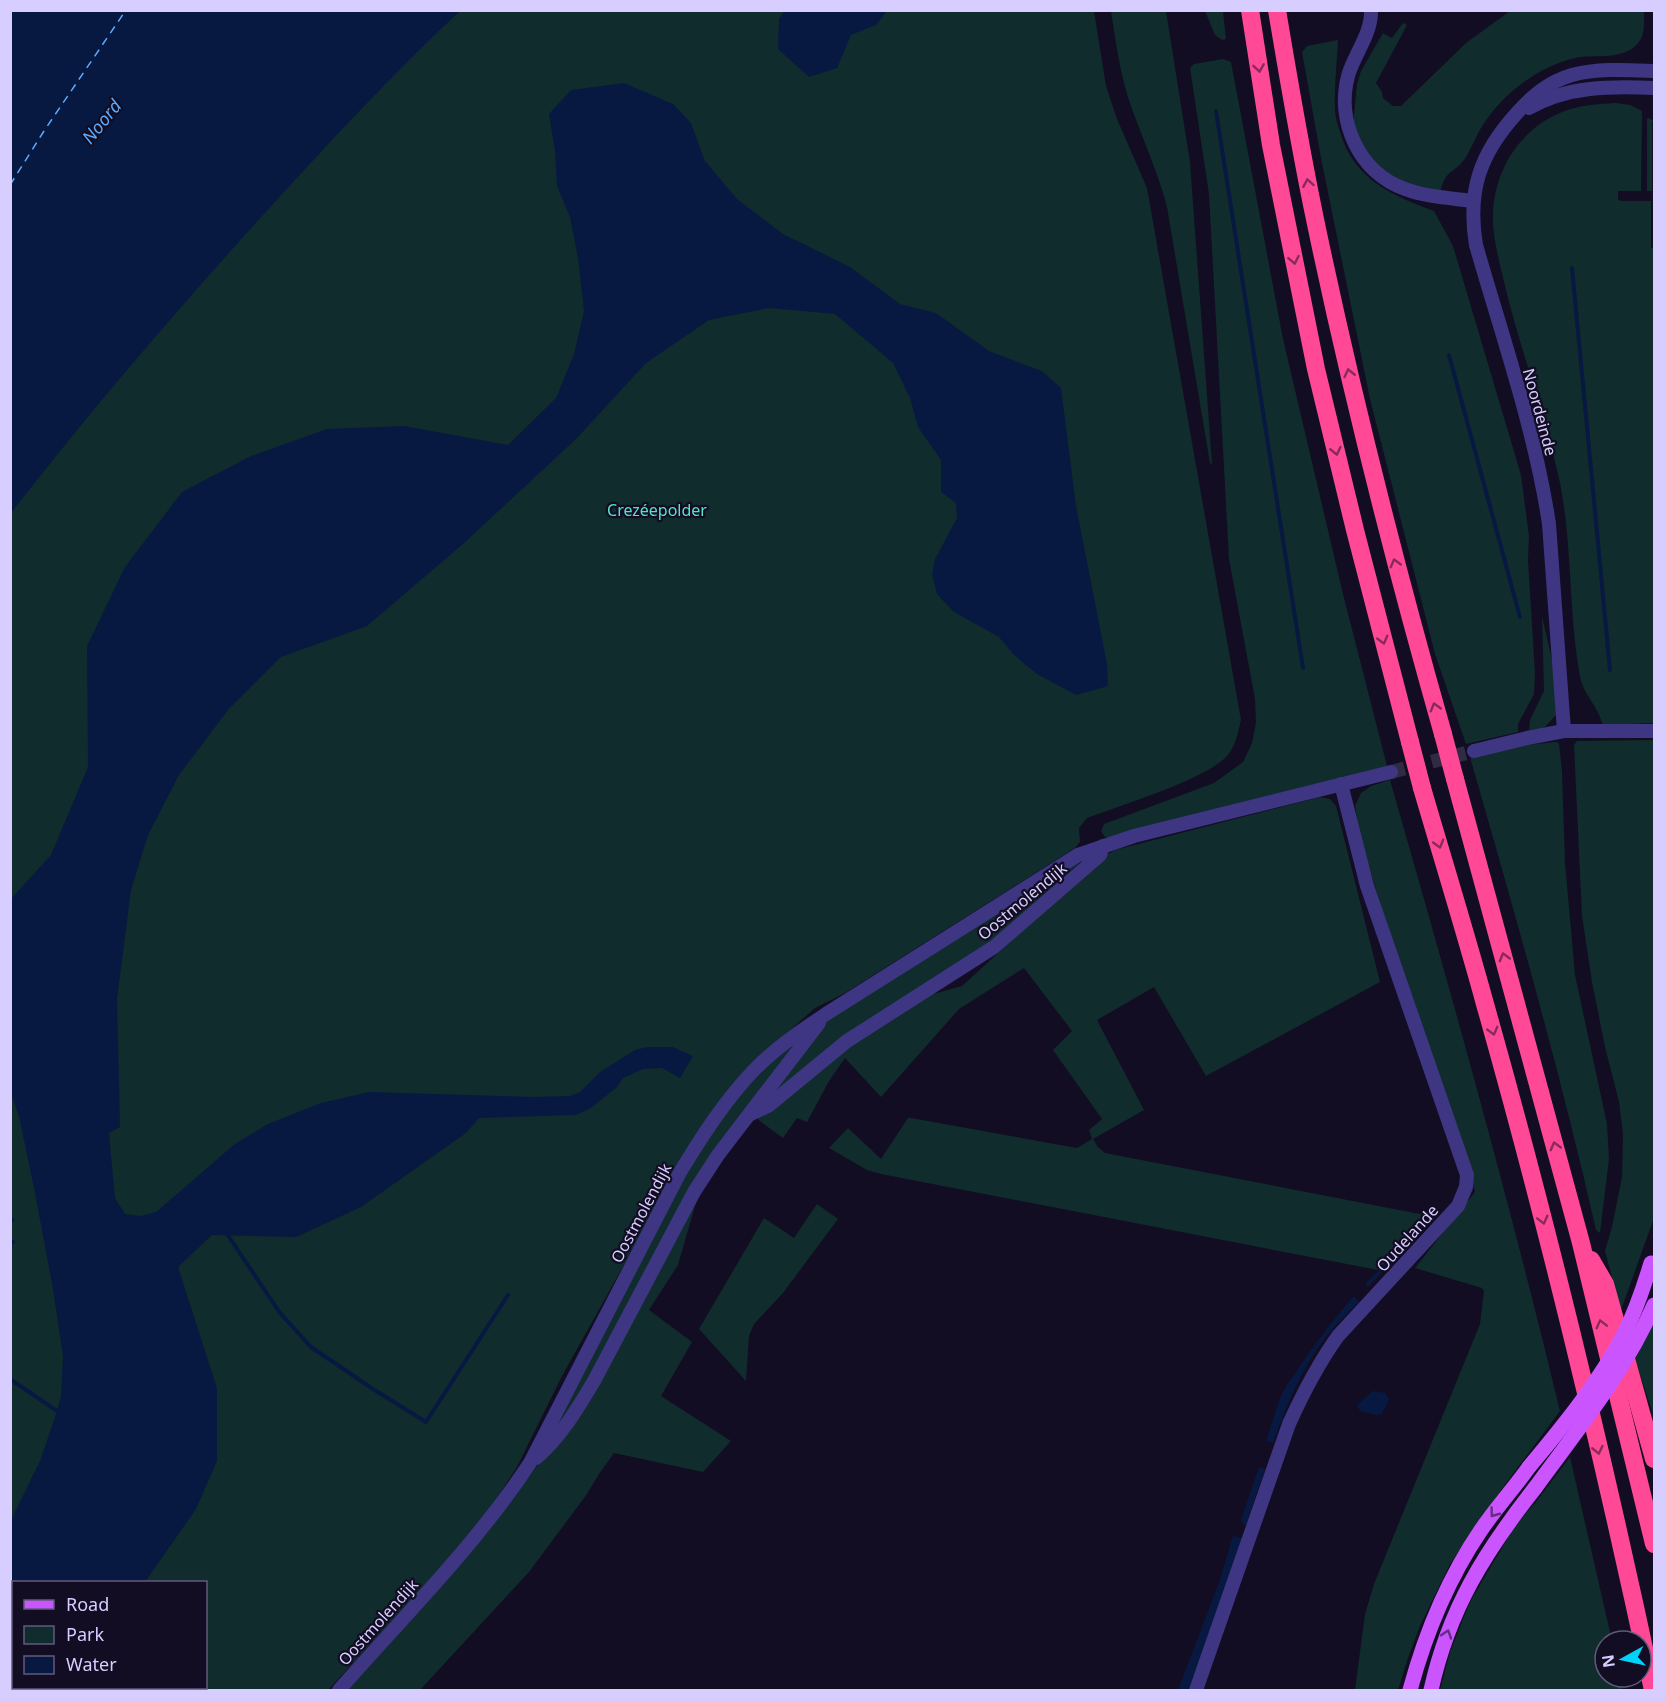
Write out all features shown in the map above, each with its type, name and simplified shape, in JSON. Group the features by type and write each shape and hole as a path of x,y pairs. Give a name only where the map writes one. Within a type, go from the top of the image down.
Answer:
{"highway":[{"path":"1250,10 1271,145 1317,369 1355,530 1422,788 1486,1004 1542,1218 1594,1432 1652,1690"},
{"path":"1277,10 1316,223 1386,527 1581,1243 1654,1544"},
{"path":"1581,1243 1605,1284 1654,1459"}],"main road":[{"path":"1410,1690 1432,1626 1453,1579 1481,1531 1565,1424 1611,1357 1635,1308 1653,1257"},
{"path":"1431,1690 1437,1662 1451,1622 1472,1577 1504,1527 1608,1389 1633,1348 1654,1305"}],"street":[{"path":"1371,10 1368,28 1353,61 1345,90 1345,112 1349,131 1358,151 1372,168 1402,189 1419,194 1473,201"},
{"name":"Noordeinde","path":"1564,731 1549,524 1545,499 1533,443 1476,245 1472,222 1473,201 1486,154 1497,136 1533,95 1554,82 1572,75 1595,71 1654,71"},
{"name":"Noordeinde","path":"1514,116 1543,99 1563,93 1592,88 1654,88"},
{"path":"1474,751 1564,731 1654,730"},
{"name":"Oostmolendijk","path":"339,1690 467,1549 509,1494 530,1463 679,1174 701,1137 729,1098 757,1068 792,1037 1078,855 1134,836 1391,772"},
{"name":"Oudelande","path":"1196,1690 1289,1424 1310,1379 1338,1336 1458,1206 1466,1187 1467,1175 1367,886 1341,784"},
{"name":"Oostmolendijk","path":"746,1117 768,1106 847,1041 994,947 1100,855 1103,846"},
{"name":"Oostmolendijk","path":"530,1463 546,1449 582,1403 694,1192 718,1155 826,1014"}],"green space":[{"name":"Crezéepolder","path":"447,11 1094,11 1106,86 1117,119 1147,188 1241,720 1233,747 1228,755 1217,764 1183,782 1087,818 1079,828 1080,842 1075,848 845,993 815,1008 751,1065 697,1134 562,1376 517,1467 486,1515 450,1560 328,1690 11,1690 11,500 123,360"},
{"path":"1111,11 1166,11 1190,162 1212,464 1167,207 1127,95"},
{"path":"1205,11 1223,11 1226,39 1222,40 1215,35"},
{"path":"1510,11 1644,11 1643,31 1637,44 1626,52 1575,58 1561,62 1521,84 1489,116 1464,160 1445,179 1440,192 1412,186 1388,174 1370,160 1353,125 1357,84 1361,71 1383,33 1392,38 1403,23 1407,25 1376,83 1383,98 1393,106 1401,106 1466,43"},
{"path":"1338,40 1335,112 1346,149 1365,174 1376,184 1434,211 1453,246 1521,475 1529,536 1534,694 1518,724 1518,732 1466,744 1435,654 1370,399 1321,158 1302,52 1307,46"},
{"path":"1223,59 1231,62 1283,339 1343,594 1387,766 1112,839 1105,837 1101,831 1104,824 1214,783 1243,762 1252,743 1256,723 1255,699 1229,559 1209,194 1190,68 1194,64"},
{"path":"1616,103 1630,105 1642,111 1641,191 1618,191 1618,199 1621,201 1651,201 1651,248 1654,248 1654,723 1606,725 1602,723 1581,681 1560,483 1505,286 1495,242 1493,215 1498,182 1504,167 1522,140 1534,129 1547,119 1568,110 1589,105"},
{"path":"1647,119 1654,121 1652,122 1652,191 1647,191"},
{"path":"1542,616 1557,682 1556,715 1543,729 1529,730 1530,720 1544,691"},
{"path":"1654,740 1654,1218 1621,1310 1605,1251 1622,1177 1623,1134 1619,1102 1592,982 1582,916 1574,745 1577,741"},
{"path":"1559,743 1562,771 1565,863 1575,975 1607,1124 1609,1159 1600,1233 1596,1230 1552,1052 1470,757 1526,745"},
{"path":"1390,780 1478,1094 1560,1411 1498,1494 1449,1566 1420,1626 1398,1690 1355,1690 1365,1614 1374,1584 1480,1324 1484,1291 1482,1288 1415,1268 1475,1192 1466,1156 1401,972 1359,834 1355,806 1361,793 1371,786"},
{"path":"1320,797 1330,799 1336,806 1380,982 1206,1076 1154,987 1097,1020 1144,1110 1093,1139 1105,1153 1430,1216 1378,1270 881,1174 867,1170 829,1148 848,1128 881,1159 908,1118 1077,1148 1092,1139 1089,1130 1102,1119 1053,1050 1072,1031 1024,968 959,1009 881,1097 845,1058 829,1081 807,1122 797,1118 783,1138 757,1119 842,1049 926,996 962,986 1106,855 1115,850"},
{"path":"1086,857 990,945 761,1103 825,1020"},
{"path":"798,1038 752,1102 578,1398 550,1435 694,1158 734,1103 764,1069"},
{"path":"699,1192 678,1265 649,1310 692,1342 661,1396 731,1441 703,1472 614,1453 587,1494 529,1572 420,1690 344,1690 490,1529 599,1383"},
{"path":"817,1204 838,1219 783,1293 754,1324 749,1336 746,1381 699,1329 764,1218 794,1238"},
{"path":"1654,1323 1654,1417 1635,1359"},
{"path":"1570,1457 1609,1629 1593,1629 1593,1689 1623,1690 1440,1690 1450,1652 1470,1602 1516,1524"}],"water":[{"name":"Noord","path":"11,10 460,11 360,111 231,250 103,399 11,513"},
{"path":"785,10 887,11 876,25 851,35 837,68 809,77 778,49 779,19"},
{"path":"624,83 673,104 691,123 705,161 737,199 783,234 850,267 900,304 936,313 989,351 1042,371 1061,388 1076,506 1107,664 1108,686 1076,695 1037,674 1015,656 999,637 954,612 937,594 932,575 935,559 957,518 956,503 941,492 941,460 918,427 910,398 893,363 835,314 769,308 709,320 646,363 577,438 463,544 367,626 281,657 228,710 179,775 148,835 131,890 117,999 120,1127 109,1133 115,1198 125,1214 141,1216 156,1212 235,1144 268,1124 321,1103 369,1092 570,1096 580,1092 600,1072 635,1050 647,1047 673,1047 693,1056 680,1078 662,1068 643,1069 623,1078 617,1087 591,1108 576,1115 479,1118 466,1133 361,1207 296,1237 212,1235 178,1267 217,1388 217,1461 196,1509 146,1581 12,1581 11,1679 11,1520 40,1461 57,1411 61,1396 63,1357 35,1193 19,1116 11,1094 11,899 51,855 88,767 87,646 125,567 182,492 251,456 327,429 404,426 508,445 556,398 574,354 584,311 578,258 570,217 557,186 555,151 549,114 571,90"},
{"path":"1354,1296 1359,1302 1320,1344 1297,1385 1273,1443 1266,1441 1287,1385 1319,1339"},
{"path":"1373,1391 1385,1393 1389,1399 1382,1414 1376,1415 1360,1411 1357,1405"},
{"path":"1259,1467 1265,1469 1246,1525 1241,1520"},
{"path":"1233,1536 1242,1538 1193,1678 1188,1690 1178,1690 1220,1580"}],"waterway":[{"path":"1216,111 1303,668"},
{"path":"1572,268 1610,670"},
{"path":"1449,355 1520,617"},
{"path":"227,1234 280,1313 311,1347 426,1422 508,1295"},
{"path":"1368,1284 1408,1243"},
{"path":"10,1379 57,1411"}],"ferry route":[{"path":"10,185 126,10"}],"tunnel":[{"path":"1391,772 1474,751"}]}
